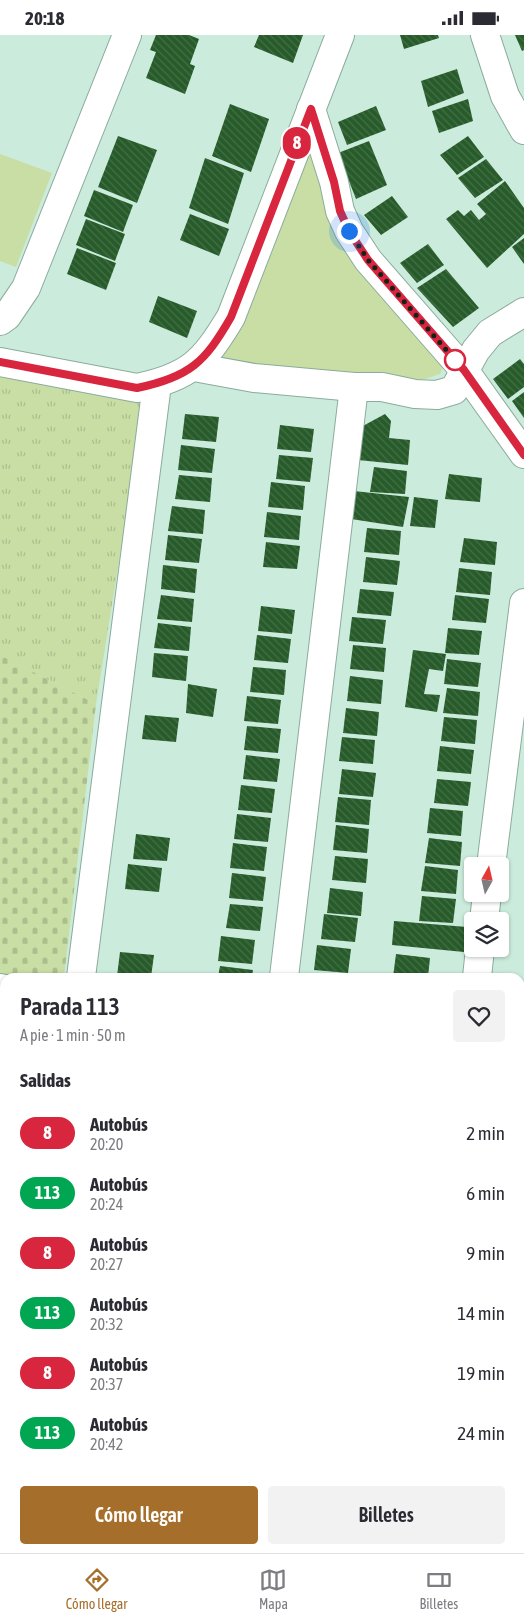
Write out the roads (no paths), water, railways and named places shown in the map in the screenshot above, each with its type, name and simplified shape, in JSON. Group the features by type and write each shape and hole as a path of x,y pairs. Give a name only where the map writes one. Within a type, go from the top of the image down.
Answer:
{"street":[{"path":"0,321 7,316 26,288 127,35"},
{"path":"0,362 137,388 157,384 194,367 213,347 231,317 340,35"},
{"path":"485,35 505,96 524,130"},
{"path":"311,109 334,182 340,211 349,231 368,260 464,370 524,455"},
{"path":"194,367 254,378 354,387 382,387 437,395 454,390 476,349 490,333 524,312"},
{"path":"82,973 157,384"},
{"path":"284,973 354,387"},
{"path":"493,857 518,706 524,603"},
{"path":"477,973 479,957"}]}
